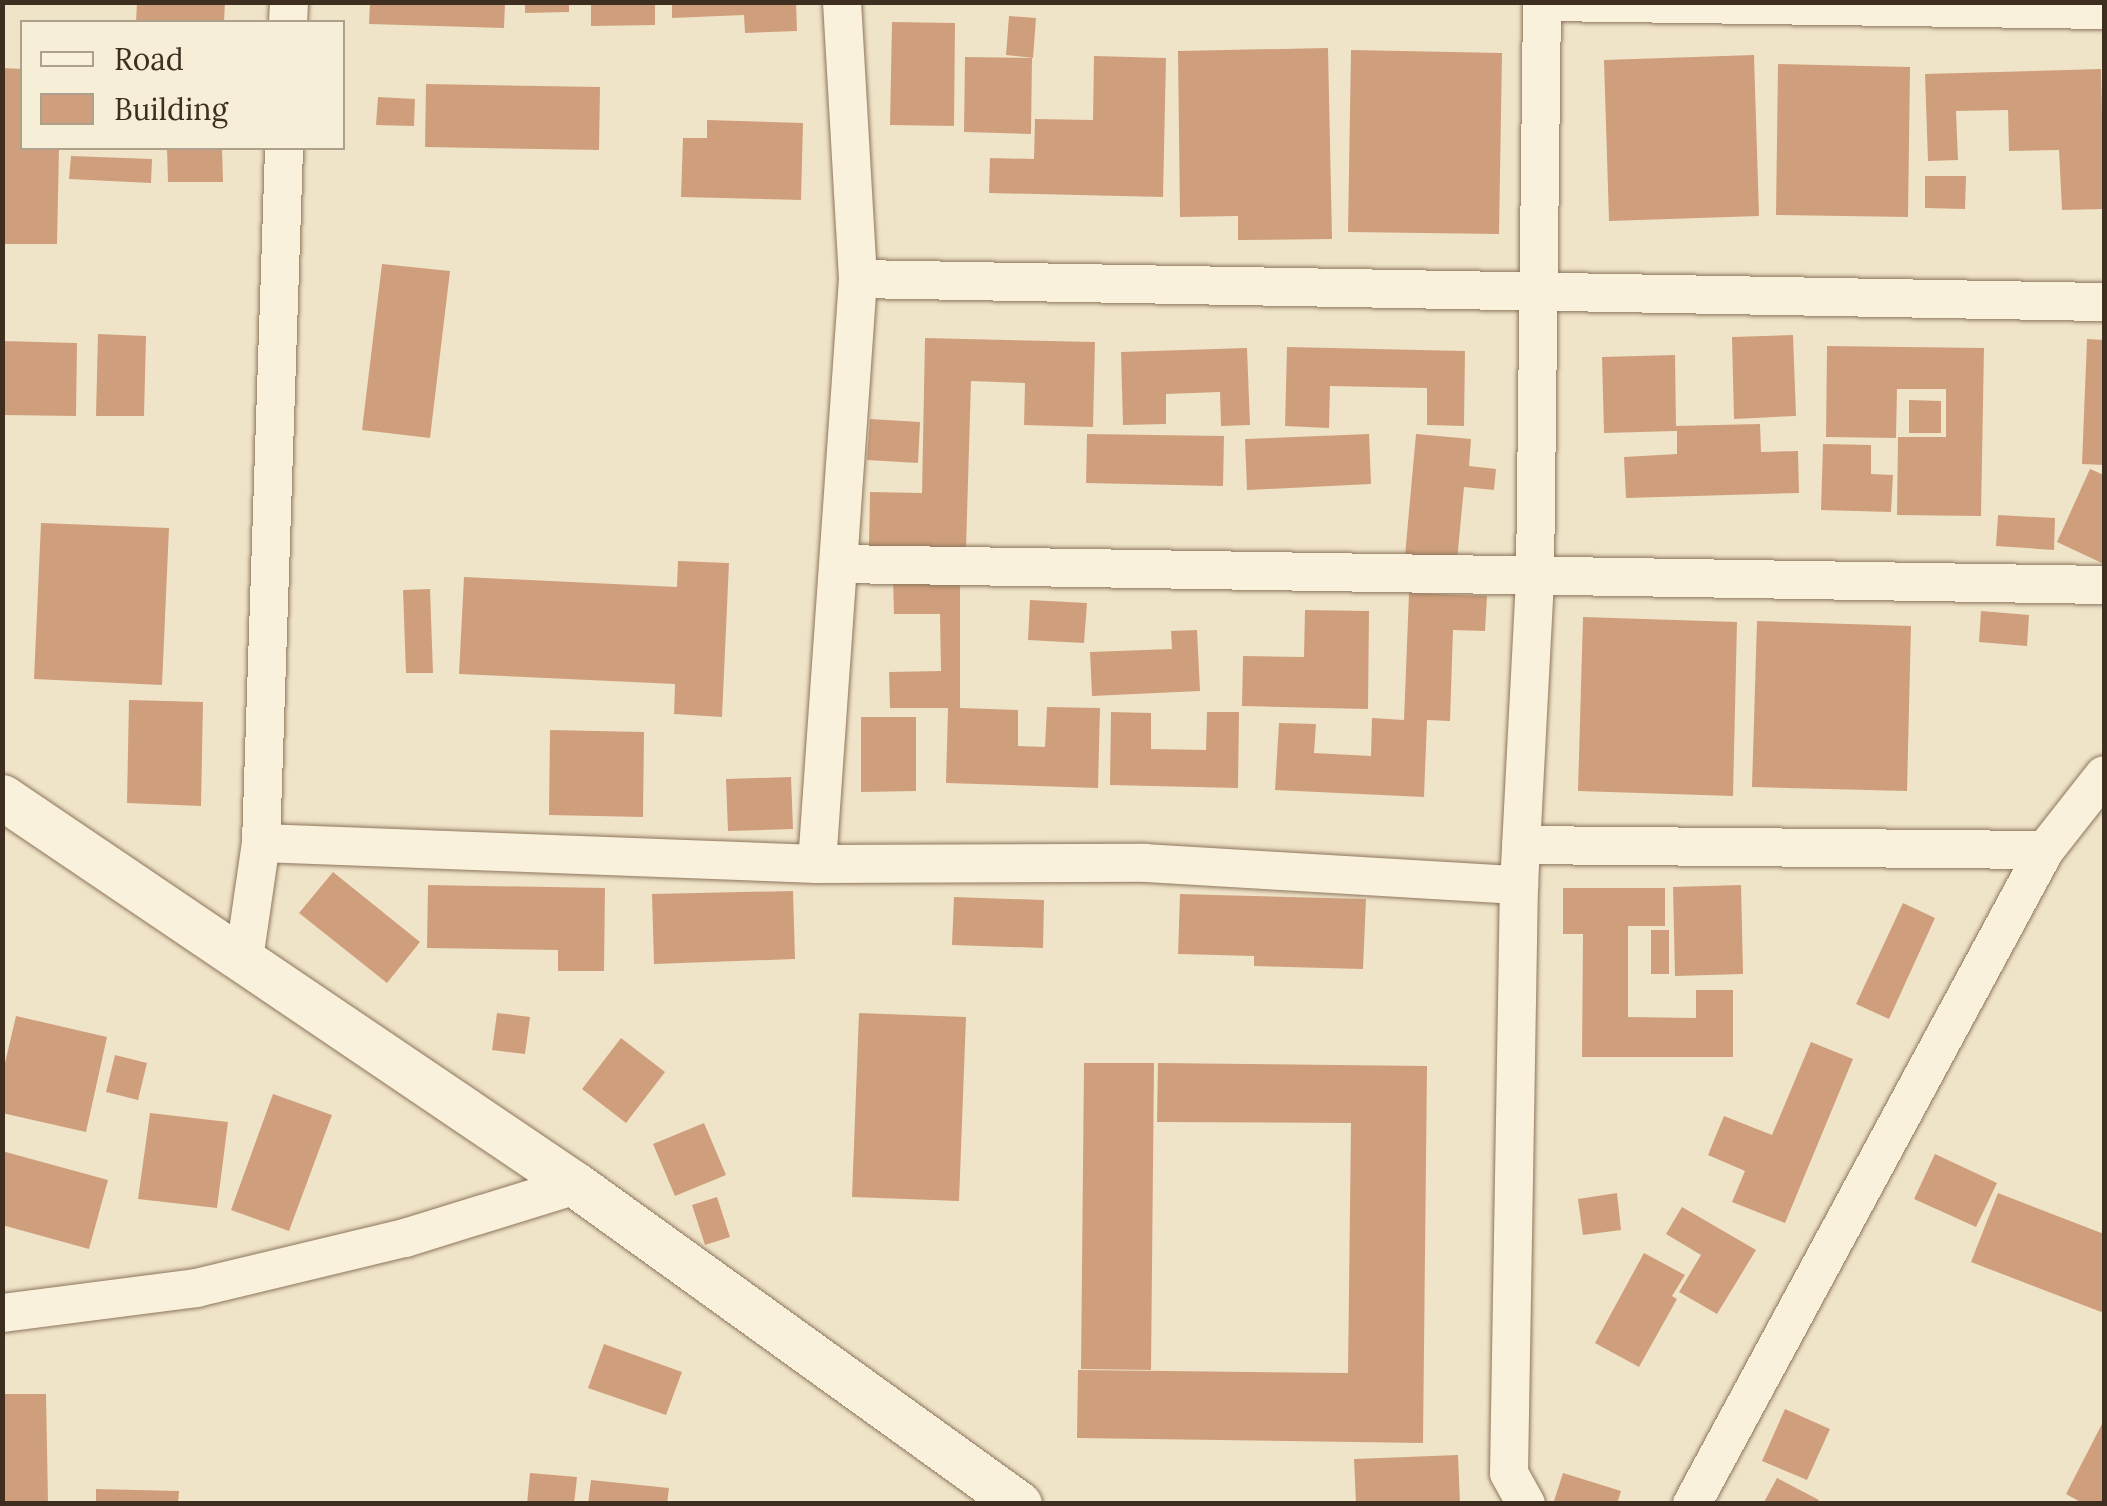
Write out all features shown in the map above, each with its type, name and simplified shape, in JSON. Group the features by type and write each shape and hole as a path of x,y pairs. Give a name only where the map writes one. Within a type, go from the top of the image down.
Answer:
{"street":[{"path":"818,864 858,279 842,2"},
{"path":"1526,1504 1509,1474 1519,885 1535,576 1544,2 2104,10"},
{"path":"244,959 261,843 284,150"},
{"path":"858,279 2104,302"},
{"path":"839,564 2104,586"},
{"path":"1692,1504 2044,850 2104,775"},
{"path":"2,796 576,1185 1020,1504"},
{"path":"261,843 818,864 1146,863 1519,885"},
{"path":"1521,845 2044,850"},
{"path":"2,1313 196,1288 406,1238 576,1185"}],"building":[{"path":"137,2 225,2 224,20 136,20"},
{"path":"525,2 569,2 569,12 525,13"},
{"path":"591,2 655,2 655,25 591,26"},
{"path":"672,2 796,2 797,31 745,33 744,15 672,18"},
{"path":"370,3 505,3 504,28 369,24"},
{"path":"1009,16 1036,18 1033,58 1006,55"},
{"path":"892,22 955,23 954,126 890,125"},
{"path":"1328,48 1332,239 1238,240 1238,216 1180,217 1178,51"},
{"path":"1351,50 1502,53 1499,234 1348,232"},
{"path":"1754,55 1759,216 1609,221 1604,60"},
{"path":"1094,56 1166,58 1163,197 989,193 990,158 1034,159 1035,119 1093,120"},
{"path":"965,57 1032,58 1031,134 964,132"},
{"path":"1778,64 1910,67 1908,217 1776,215"},
{"path":"2,68 20,69 20,150 59,150 57,244 2,244"},
{"path":"2101,69 2104,209 2062,210 2059,150 2009,151 2008,110 1956,111 1958,160 1928,161 1925,74"},
{"path":"426,84 600,87 599,150 425,147"},
{"path":"378,97 415,99 414,126 376,125"},
{"path":"707,120 803,123 801,200 681,197 683,138 707,138"},
{"path":"167,150 222,150 223,182 168,182"},
{"path":"71,156 152,159 151,183 69,179"},
{"path":"1925,176 1966,176 1965,209 1925,208"},
{"path":"382,264 450,271 430,438 362,430"},
{"path":"98,334 146,336 144,416 96,416"},
{"path":"1793,335 1796,416 1734,419 1732,337"},
{"path":"925,338 1095,342 1093,427 1024,425 1025,383 971,381 966,549 869,546 870,492 922,493"},
{"path":"2087,339 2104,340 2104,465 2082,464"},
{"path":"2,341 77,343 76,416 2,415"},
{"path":"1827,346 1984,348 1981,516 1897,515 1898,437 1946,437 1946,389 1897,389 1896,438 1826,437"},
{"path":"1287,347 1465,351 1464,426 1427,425 1427,388 1330,386 1329,428 1285,426"},
{"path":"1247,348 1250,425 1221,426 1220,392 1166,394 1166,424 1123,425 1121,352"},
{"path":"1675,355 1676,426 1760,424 1761,452 1798,451 1799,493 1626,498 1624,457 1677,454 1677,431 1604,433 1602,357"},
{"path":"1909,400 1941,401 1941,433 1909,433"},
{"path":"870,419 920,422 918,463 867,460"},
{"path":"1087,434 1224,436 1223,486 1086,483"},
{"path":"1369,434 1371,484 1247,490 1245,439"},
{"path":"1416,434 1471,439 1469,466 1496,469 1494,490 1464,487 1457,561 1405,556"},
{"path":"1823,444 1871,445 1871,474 1893,475 1891,512 1821,510"},
{"path":"2090,469 2104,475 2104,564 2057,542"},
{"path":"1998,515 2055,518 2054,550 1996,546"},
{"path":"41,523 169,528 162,685 34,679"},
{"path":"678,561 729,563 722,717 674,714 675,684 459,674 464,577 677,587"},
{"path":"893,578 960,578 960,708 1018,710 1018,746 1045,747 1047,707 1100,708 1098,788 946,783 948,708 890,708 889,672 941,671 940,614 894,614"},
{"path":"430,589 433,673 406,673 403,590"},
{"path":"1409,593 1487,596 1485,631 1453,630 1450,721 1427,720 1424,797 1275,790 1279,723 1316,724 1314,753 1371,756 1372,718 1404,720"},
{"path":"1030,600 1087,603 1084,643 1028,640"},
{"path":"1305,610 1369,611 1368,709 1242,706 1243,656 1304,657"},
{"path":"1981,611 2029,615 2027,646 1979,642"},
{"path":"1583,617 1737,622 1733,796 1578,791"},
{"path":"1757,621 1911,626 1907,791 1752,787"},
{"path":"1197,630 1200,691 1092,696 1090,652 1172,649 1171,631"},
{"path":"129,700 203,702 201,806 127,803"},
{"path":"1111,712 1151,713 1151,749 1206,750 1207,712 1239,712 1238,788 1110,785"},
{"path":"861,717 916,717 916,791 861,792"},
{"path":"550,730 644,732 643,817 549,815"},
{"path":"791,777 793,829 728,831 726,779"},
{"path":"333,872 420,942 387,983 299,913"},
{"path":"428,885 605,888 604,971 558,971 558,950 427,948"},
{"path":"1741,885 1743,974 1675,976 1673,887"},
{"path":"1563,888 1665,888 1665,926 1628,926 1628,1017 1696,1018 1696,990 1733,990 1733,1057 1582,1057 1583,934 1563,934"},
{"path":"793,891 795,959 654,964 652,894"},
{"path":"1180,894 1366,899 1363,969 1254,966 1254,956 1178,954"},
{"path":"954,897 1044,900 1043,948 952,945"},
{"path":"1903,903 1935,918 1889,1019 1856,1004"},
{"path":"1651,930 1669,930 1669,974 1651,974"},
{"path":"497,1013 530,1017 525,1054 492,1050"},
{"path":"859,1013 966,1017 959,1201 852,1197"},
{"path":"16,1016 107,1037 86,1132 2,1113 2,1076"},
{"path":"621,1038 665,1072 626,1123 582,1089"},
{"path":"1811,1042 1853,1059 1785,1223 1732,1202 1745,1171 1708,1155 1724,1116 1772,1135"},
{"path":"115,1055 147,1063 138,1100 106,1092"},
{"path":"1084,1063 1154,1063 1151,1370 1081,1369"},
{"path":"1158,1063 1427,1066 1423,1443 1077,1438 1078,1370 1348,1373 1351,1123 1157,1122"},
{"path":"273,1094 332,1115 289,1231 231,1210"},
{"path":"150,1113 228,1122 217,1208 138,1199"},
{"path":"704,1123 726,1175 675,1196 653,1144"},
{"path":"2,1151 108,1180 89,1249 2,1225"},
{"path":"1935,1154 1997,1183 1976,1227 1914,1199"},
{"path":"1617,1193 1621,1230 1583,1235 1578,1199"},
{"path":"1998,1193 2104,1234 2104,1313 1971,1262"},
{"path":"717,1197 730,1237 705,1245 692,1205"},
{"path":"1682,1207 1756,1250 1717,1314 1679,1292 1701,1255 1666,1234"},
{"path":"1644,1253 1685,1275 1672,1296 1677,1299 1639,1367 1595,1343"},
{"path":"604,1344 682,1372 666,1415 588,1388"},
{"path":"2,1394 46,1394 48,1504 2,1504"},
{"path":"1785,1409 1830,1429 1807,1480 1762,1461"},
{"path":"2104,1420 2104,1504 2084,1504 2066,1494"},
{"path":"1458,1455 1460,1504 1356,1504 1354,1459"},
{"path":"530,1473 577,1477 574,1504 527,1504"},
{"path":"1563,1473 1621,1491 1617,1504 1553,1504"},
{"path":"1777,1478 1819,1500 1817,1504 1763,1504"},
{"path":"591,1480 669,1488 667,1504 588,1504"},
{"path":"96,1489 179,1491 178,1504 96,1504"}]}
